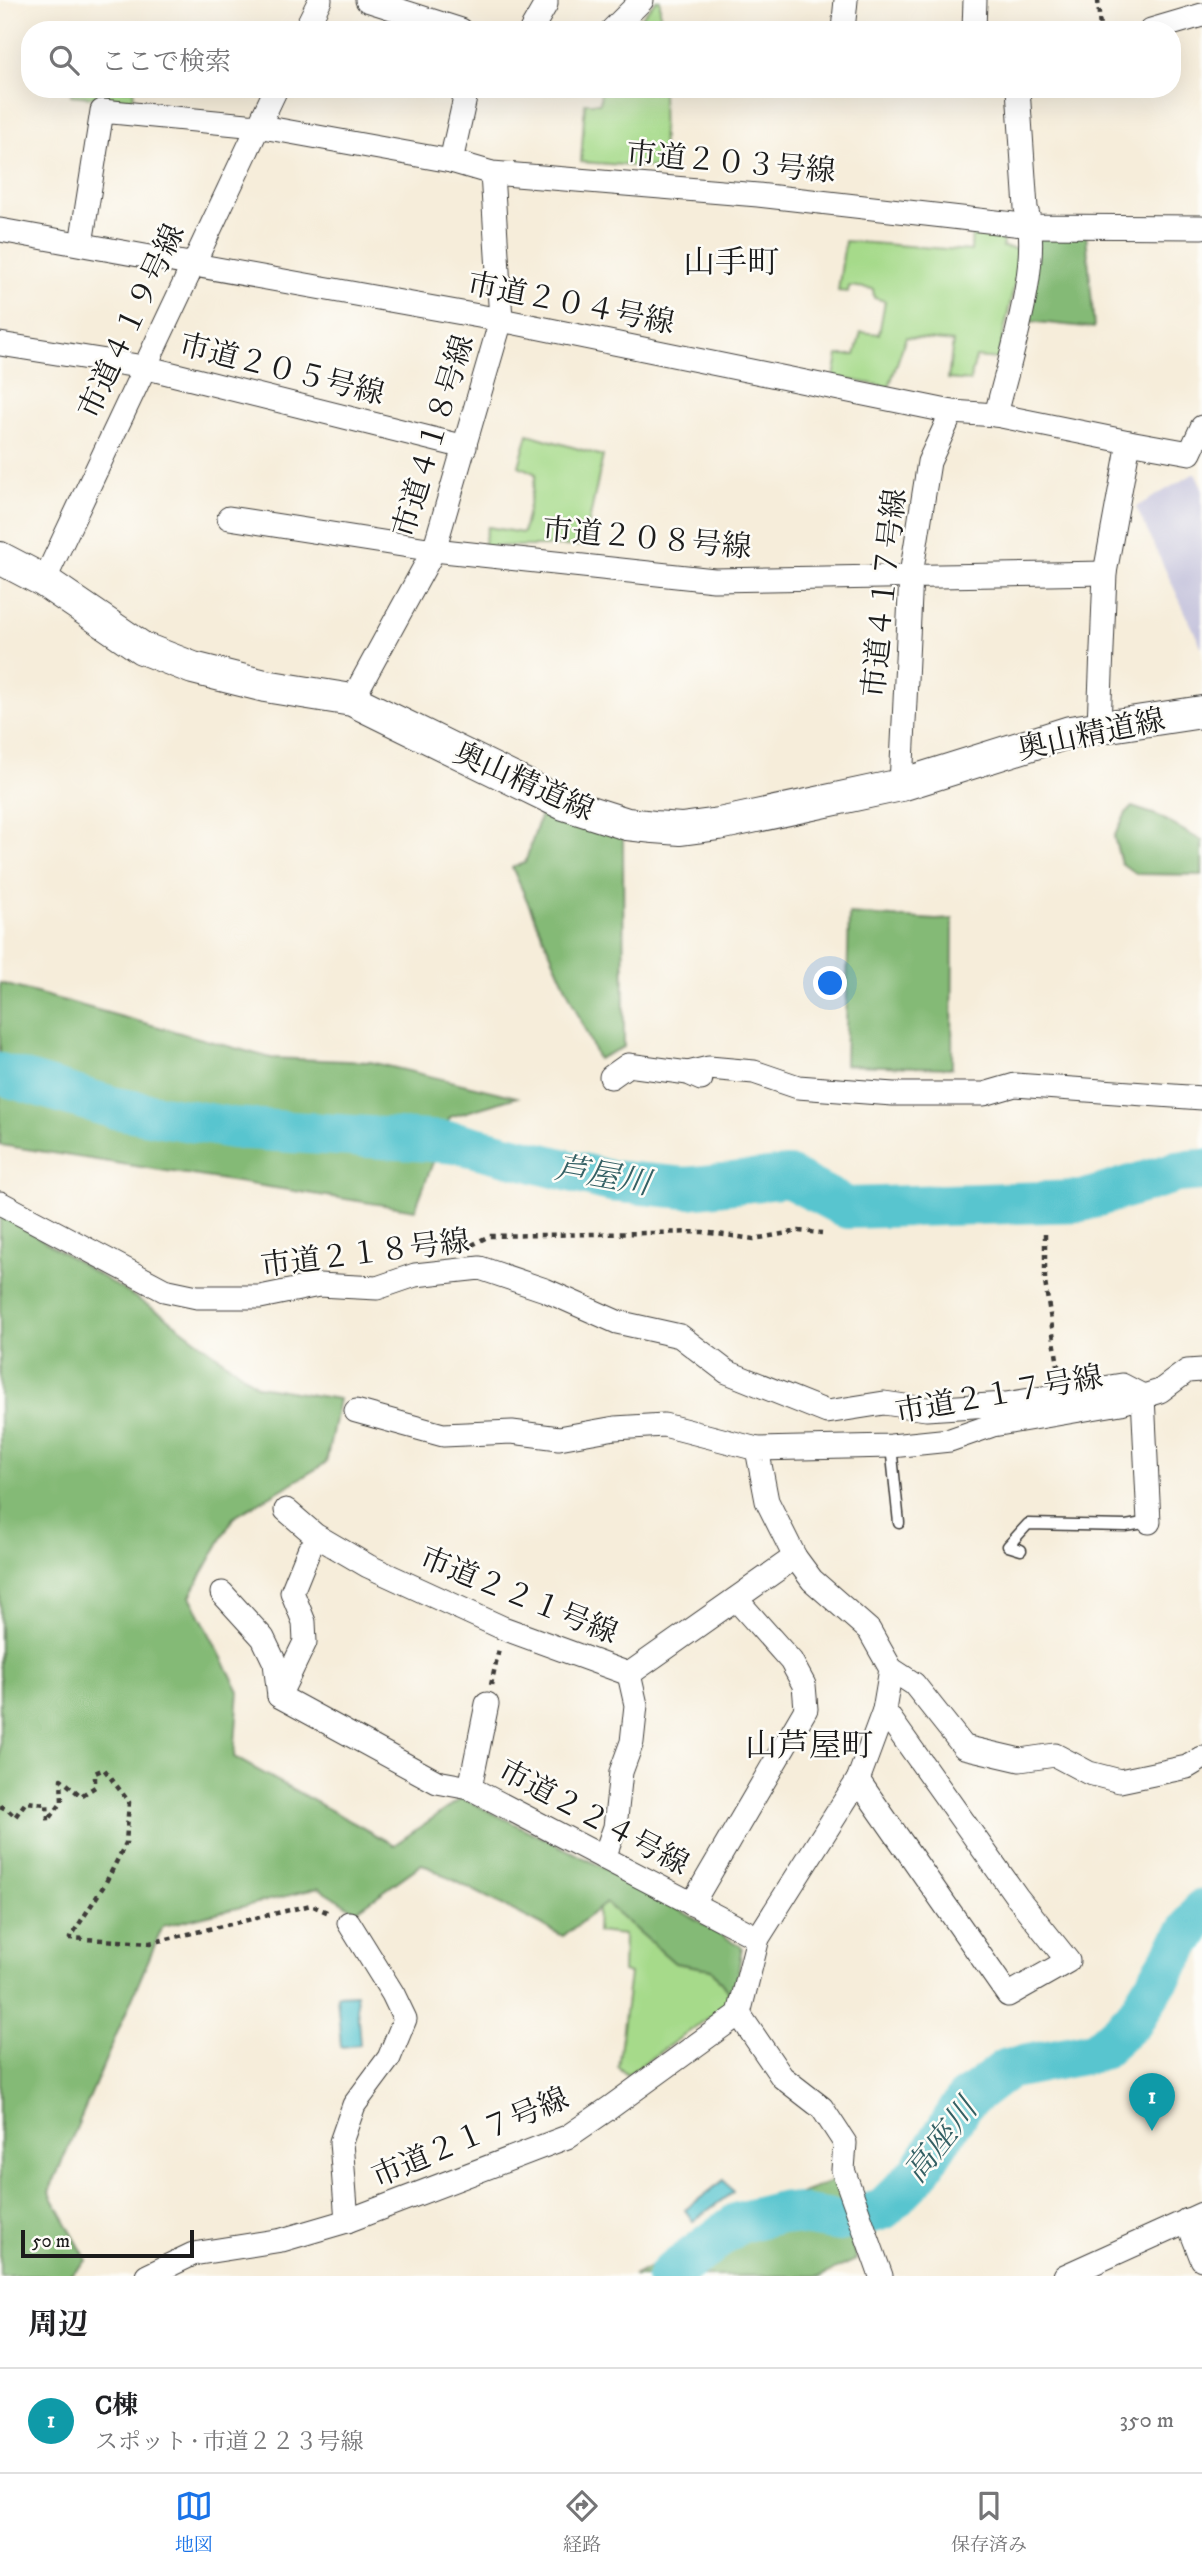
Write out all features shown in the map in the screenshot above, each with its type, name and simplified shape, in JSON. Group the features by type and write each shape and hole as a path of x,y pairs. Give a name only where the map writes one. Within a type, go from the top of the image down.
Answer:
{"main road":[{"name":"奥山精道線","path":"0,558 44,581 142,648 193,668 265,686 352,700 564,804 627,824 681,829 719,824 901,785 1099,725 1202,712"}],"street":[{"path":"310,21 320,0"},
{"path":"367,0 433,21"},
{"path":"536,21 546,0"},
{"path":"621,21 642,0"},
{"path":"844,21 846,0"},
{"path":"974,21 975,0"},
{"path":"1181,21 1202,15"},
{"name":"市道４１９号線","path":"44,581 271,98"},
{"path":"451,161 465,98"},
{"path":"996,415 1029,276 1032,226 1026,208 1019,98"},
{"name":"市道２０３号線","path":"81,244 102,111 257,125 451,161 492,173 758,195 1032,226 1202,227"},
{"name":"市道４１８号線","path":"352,700 434,550 501,320 492,173"},
{"name":"市道２０４号線","path":"0,230 501,320 952,412 996,415 1190,453 1202,427"},
{"name":"市道２０５号線","path":"0,344 144,367 465,447"},
{"name":"市道４１７号線","path":"901,785 911,575 929,462 952,412"},
{"path":"1099,725 1105,573 1129,442"},
{"name":"市道２０８号線","path":"229,518 434,550 714,580 1105,573"},
{"path":"611,1077 628,1065 688,1073 709,1068 754,1072 798,1087 893,1094 984,1094 1016,1085 1202,1098"},
{"name":"市道２１８号線","path":"0,1203 164,1290 197,1297 260,1297 319,1285 377,1288 415,1275 480,1268 545,1290 617,1322 680,1336 727,1372 827,1412 884,1403 926,1409 1006,1404 1122,1385 1143,1396"},
{"name":"市道２１７号線","path":"356,1411 443,1435 512,1432 559,1438 615,1428 664,1425 758,1449 891,1446 950,1440 993,1425 1121,1404 1160,1391 1187,1371 1202,1370"},
{"path":"1143,1396 1149,1522"},
{"path":"758,1449 767,1501 796,1557 812,1580 869,1630 891,1669 914,1684 964,1747 1020,1760 1055,1755 1088,1773 1120,1782 1187,1767 1202,1758"},
{"name":"市道２２１号線","path":"286,1510 315,1535 369,1566 503,1628 629,1674 796,1557"},
{"path":"273,1693 305,1642 304,1622 292,1592 309,1550"},
{"path":"222,1593 263,1638 275,1663 273,1693"},
{"path":"692,1904 806,1709 804,1685 791,1661 736,1599"},
{"path":"881,2276 843,2170 845,2143 822,2108 782,2077 739,2014 758,1938 858,1780 884,1710 891,1669"},
{"path":"604,1858 615,1827 621,1772 632,1742 636,1706 629,1674"},
{"path":"273,1693 437,1782 470,1788"},
{"name":"市道２２４号線","path":"486,1704 470,1788 758,1938"},
{"path":"858,1780 1008,1995 1068,1961 1017,1897 884,1710"},
{"path":"347,2221 341,2142 354,2105 389,2058 405,2019 393,1994 349,1923"},
{"name":"市道２１７号線","path":"147,2276 193,2254 282,2240 347,2221 567,2137 739,2014"},
{"path":"1065,2276 1195,2217 1202,2259"}],"lane":[{"path":"891,1446 899,1523"},
{"path":"1021,1550 1008,1546 1028,1524 1126,1526 1149,1522"}],"path":[{"path":"1098,0 1099,21"},
{"path":"442,1273 449,1257 489,1236 703,1232 754,1239 799,1231 822,1233"},
{"path":"1045,1234 1045,1282 1056,1346"},
{"path":"486,1704 503,1628"},
{"path":"0,1805 15,1817 26,1802 47,1804 48,1821 62,1802 61,1779 81,1796 94,1787 95,1773 104,1769 129,1802 126,1843 105,1885 70,1938 150,1943 311,1905 349,1923"}],"shaded area":[{"path":"1195,473 1202,487 1202,648 1136,507"}],"green space":[{"path":"656,0 660,0 660,21 638,21"},
{"path":"102,98 133,98 133,101"},
{"path":"600,98 662,98 663,168 581,162 585,103 600,103"},
{"path":"972,223 1006,228 1002,247 1022,250 998,359 976,357 970,381 948,379 953,342 906,337 889,387 834,377 838,355 855,355 861,332 879,334 885,301 874,298 873,289 849,286 848,292 838,291 845,241 971,251"},
{"path":"1036,231 1086,232 1094,328 1028,321"},
{"path":"528,434 603,456 584,546 483,546 488,527 523,533 536,474 519,466"},
{"path":"1132,807 1156,815 1202,841 1202,875 1136,874 1121,863 1114,837"},
{"path":"542,811 623,837 624,1047 598,1059 512,867 525,863"},
{"path":"849,914 953,919 952,1068 845,1065"},
{"path":"0,983 271,1058 371,1062 517,1097 450,1117 415,1210 0,1145"},
{"path":"0,1214 162,1314 258,1386 339,1399 326,1463 233,1518 190,1596 239,1691 234,1757 394,1845 462,1798 633,1882 742,1947 734,2000 711,1969 675,1963 606,1903 563,1936 422,1864 356,1911 319,1888 163,1926 49,2192 87,2260 69,2276 0,2276"},
{"path":"606,1903 675,1963 711,1969 734,2000 627,2075 618,2067 630,1974 623,1972 624,1935 597,1932 598,1909"},
{"path":"839,2179 856,2260 821,2276 633,2276 757,2210"}],"water":[{"path":"356,1994 360,2045 341,2047 337,1995"},
{"path":"724,2180 733,2192 693,2221 685,2210"}],"waterway":[{"name":"芦屋川","path":"0,1074 115,1108 232,1128 459,1143 610,1181 687,1188 788,1177 847,1208 1082,1201 1177,1172 1202,1170"},
{"name":"高座川","path":"668,2276 738,2223 781,2212 840,2221 883,2209 918,2174 965,2101 1007,2069 1098,2051 1133,2020 1202,1910"}],"place":[{"name":"C棟","path":"1152,2131"}],"district":[{"name":"山手町","path":"731,262"},
{"name":"山芦屋町","path":"809,1745"}]}
